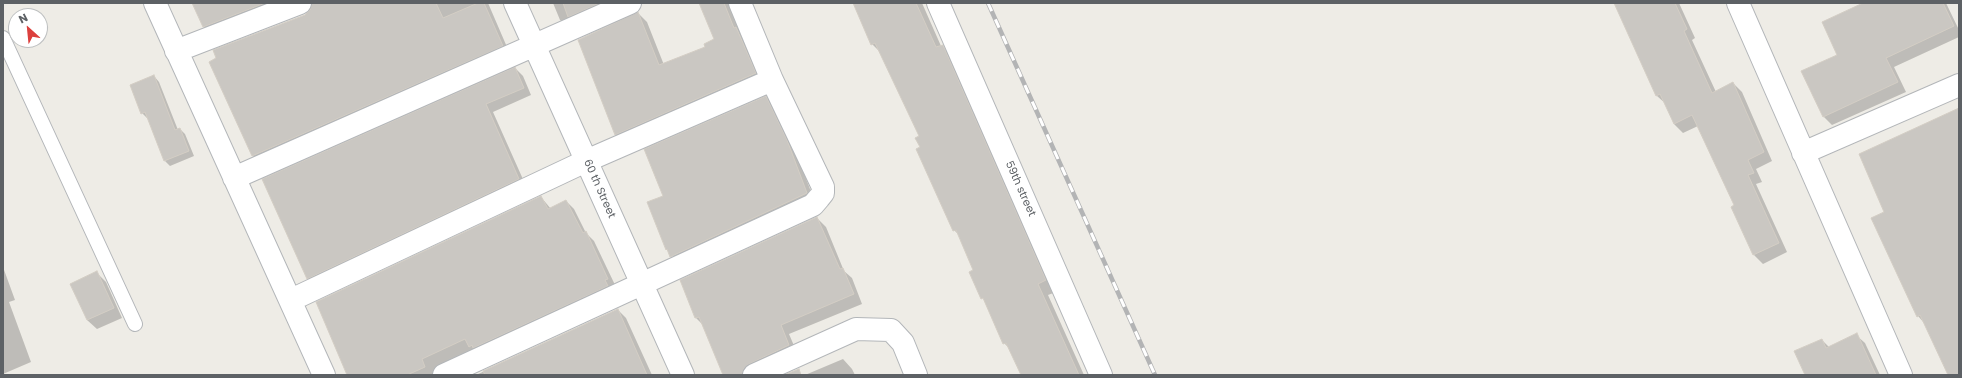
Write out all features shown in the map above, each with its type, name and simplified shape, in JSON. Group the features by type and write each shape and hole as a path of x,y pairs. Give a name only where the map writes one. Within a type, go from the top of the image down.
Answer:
{"street":[{"path":"155,3 324,375"},
{"path":"176,51 300,3"},
{"name":"60 th Street","path":"515,3 683,375"},
{"path":"234,178 630,3"},
{"path":"444,375 813,205 823,193 823,186 772,80 740,3"},
{"name":"59th street","path":"938,3 1101,375"},
{"path":"1738,3 1901,375"},
{"path":"291,300 586,161 772,80"},
{"path":"1803,154 1959,85"},
{"path":"754,375 856,329 891,330 903,343 916,375"}],"lane":[{"path":"3,38 135,324"}],"building":[{"path":"192,3 265,3 203,27"},
{"path":"312,3 436,3 443,18 478,3 484,3 503,46 252,156 209,62 216,58 213,50 305,15 310,10"},
{"path":"563,3 597,3 598,4 568,17"},
{"path":"699,3 724,3 734,28 736,27 756,73 615,135 578,40 638,12 659,65 705,47 704,44 714,39"},
{"path":"853,3 916,3 936,47 943,45 1046,280 1038,284 1079,375 1021,375 1006,343 1003,344 983,298 981,299 969,272 973,270 956,230 953,231 916,149 920,147 915,138 919,136 875,43 871,45"},
{"path":"1614,3 1675,3 1687,29 1684,31 1712,93 1733,82 1764,152 1748,160 1754,173 1748,175 1779,243 1753,255 1731,207 1734,205 1692,115 1674,124 1660,94 1656,96"},
{"path":"1863,3 1943,3 1954,26 1886,58 1898,82 1823,117 1801,71 1837,55 1822,22"},
{"path":"515,67 524,88 486,104 519,179 307,279 262,179"},
{"path":"154,75 175,130 180,128 189,151 164,161 145,112 141,114 130,85"},
{"path":"766,96 787,140 807,193 670,257 647,202 663,196 644,149"},
{"path":"1959,108 1959,375 1948,375 1920,315 1917,317 1871,218 1884,212 1859,154"},
{"path":"541,196 548,209 566,200 583,233 586,231 608,279 605,280 608,286 473,348 472,345 469,347 465,339 422,359 425,367 407,375 347,375 316,302"},
{"path":"817,217 840,269 843,268 854,294 781,325 789,345 749,364 744,368 742,375 723,375 699,317 695,318 680,280"},
{"path":"97,271 114,308 87,320 70,284"},
{"path":"618,309 647,375 485,375 483,371"},
{"path":"1857,333 1876,375 1805,375 1794,351 1822,339 1826,348"},
{"path":"799,369 801,375 784,375"}],"railway":[{"path":"988,3 1155,375"}]}
